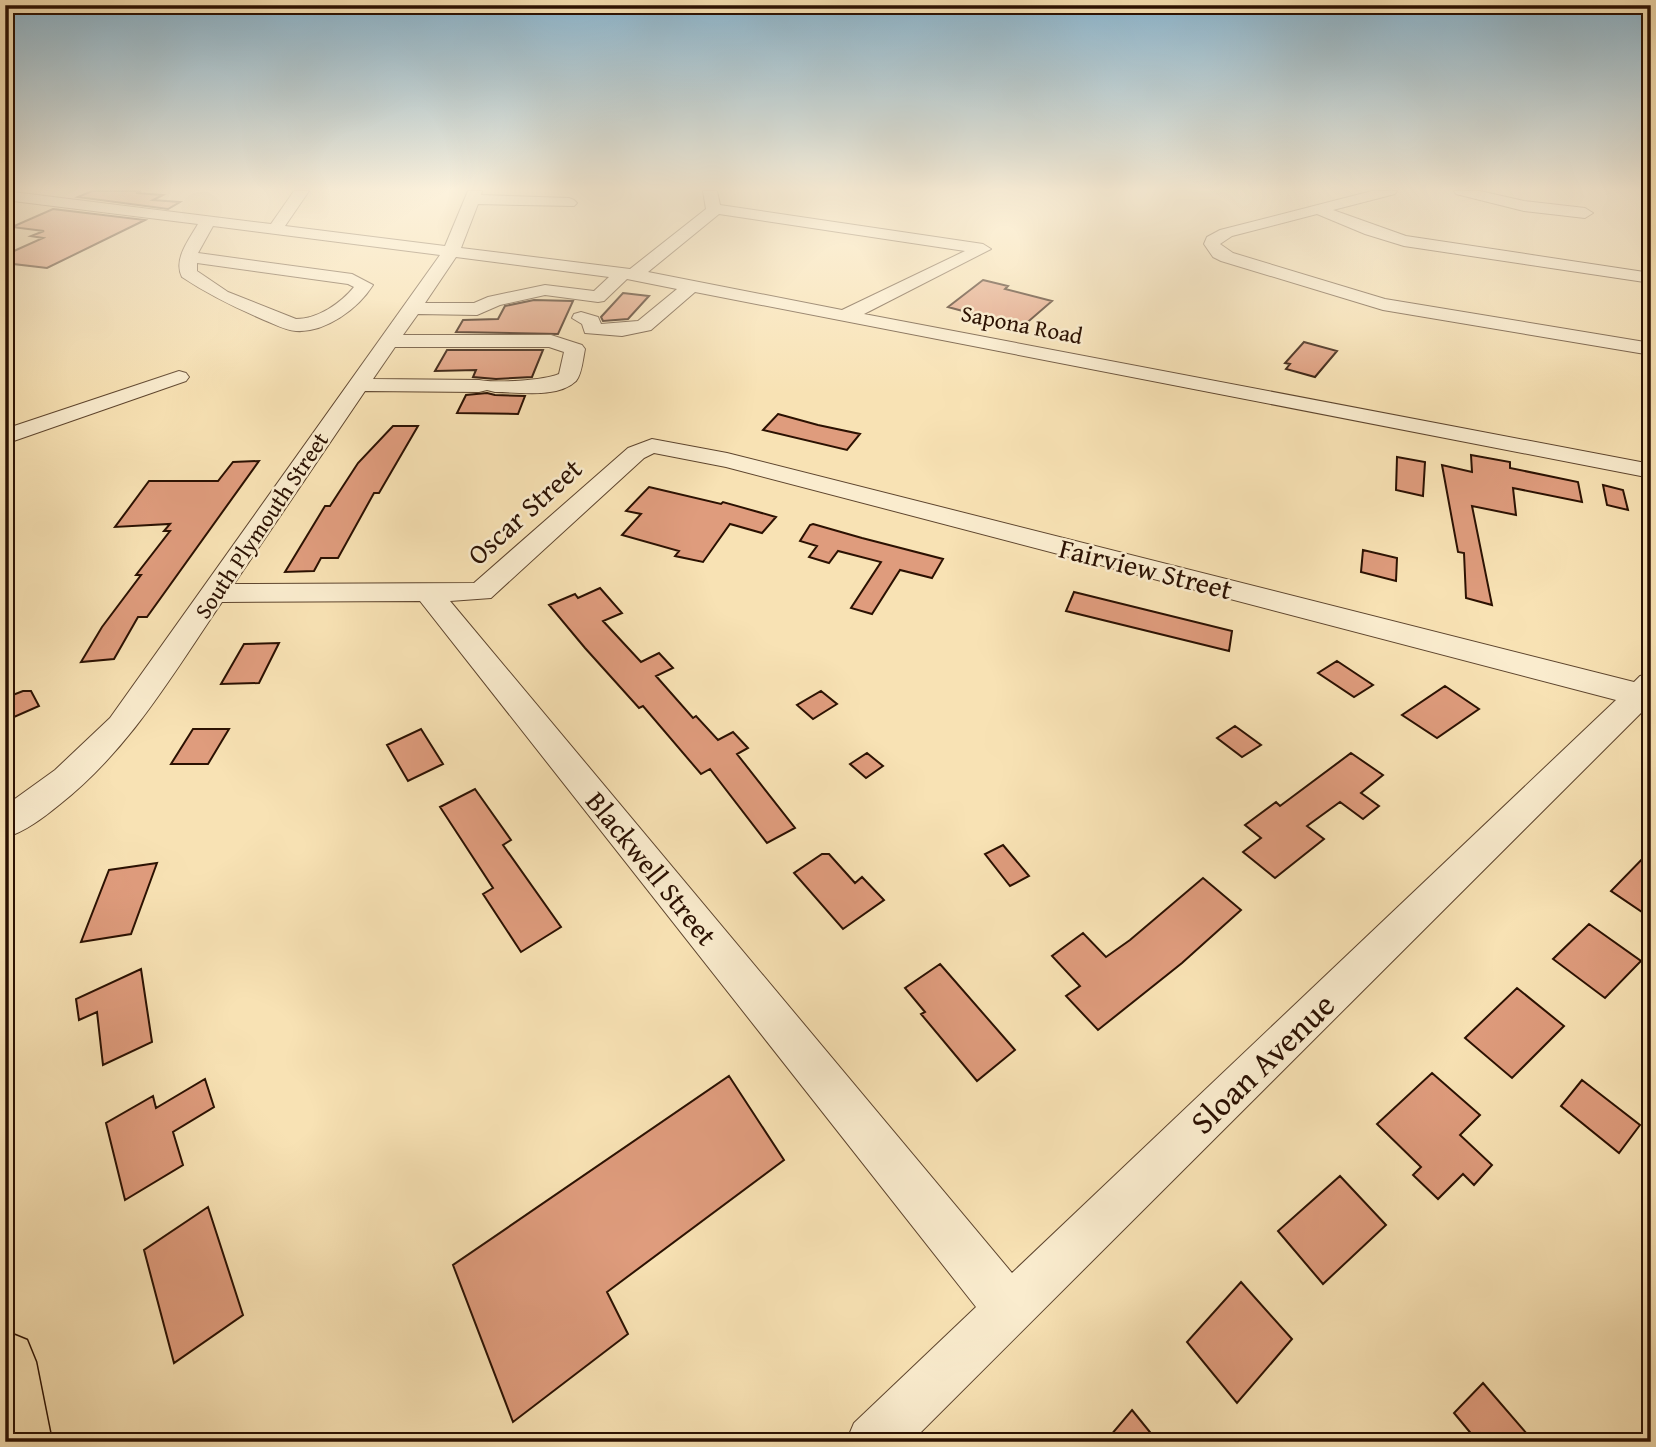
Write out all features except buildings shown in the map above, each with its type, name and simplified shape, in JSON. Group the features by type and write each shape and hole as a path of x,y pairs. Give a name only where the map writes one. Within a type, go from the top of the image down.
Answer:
{"main road":[{"path":"5,1362 19,1442"}],"street":[{"path":"188,259 188,274 211,288 303,327 317,322 360,295 364,285 352,279 199,259"},
{"name":"South Plymouth Street","path":"5,824 37,806 83,766 121,726 388,341 451,259"},
{"name":"Sapona Road","path":"520,259 616,283 686,290 846,315 1651,471"},
{"path":"531,259 530,262 545,272 686,290"},
{"path":"644,259 576,323 591,321 592,329 622,330 644,326 686,290"},
{"path":"846,315 963,259"},
{"path":"1232,259 1367,300 1651,349"},
{"path":"1521,259 1651,278"},
{"path":"545,290 561,274"},
{"path":"412,308 477,309 494,301 545,290 616,283"},
{"path":"357,385 550,386 568,377 575,349 551,341 388,341"},
{"path":"5,438 179,377"},
{"name":"Oscar Street","path":"428,592 481,592 636,453 652,446"},
{"name":"Fairview Street","path":"652,446 727,460 1645,689"},
{"path":"215,593 428,592"},
{"name":"Blackwell Street","path":"428,592 1009,1309"},
{"name":"Sloan Avenue","path":"873,1442 1645,689"}]}
